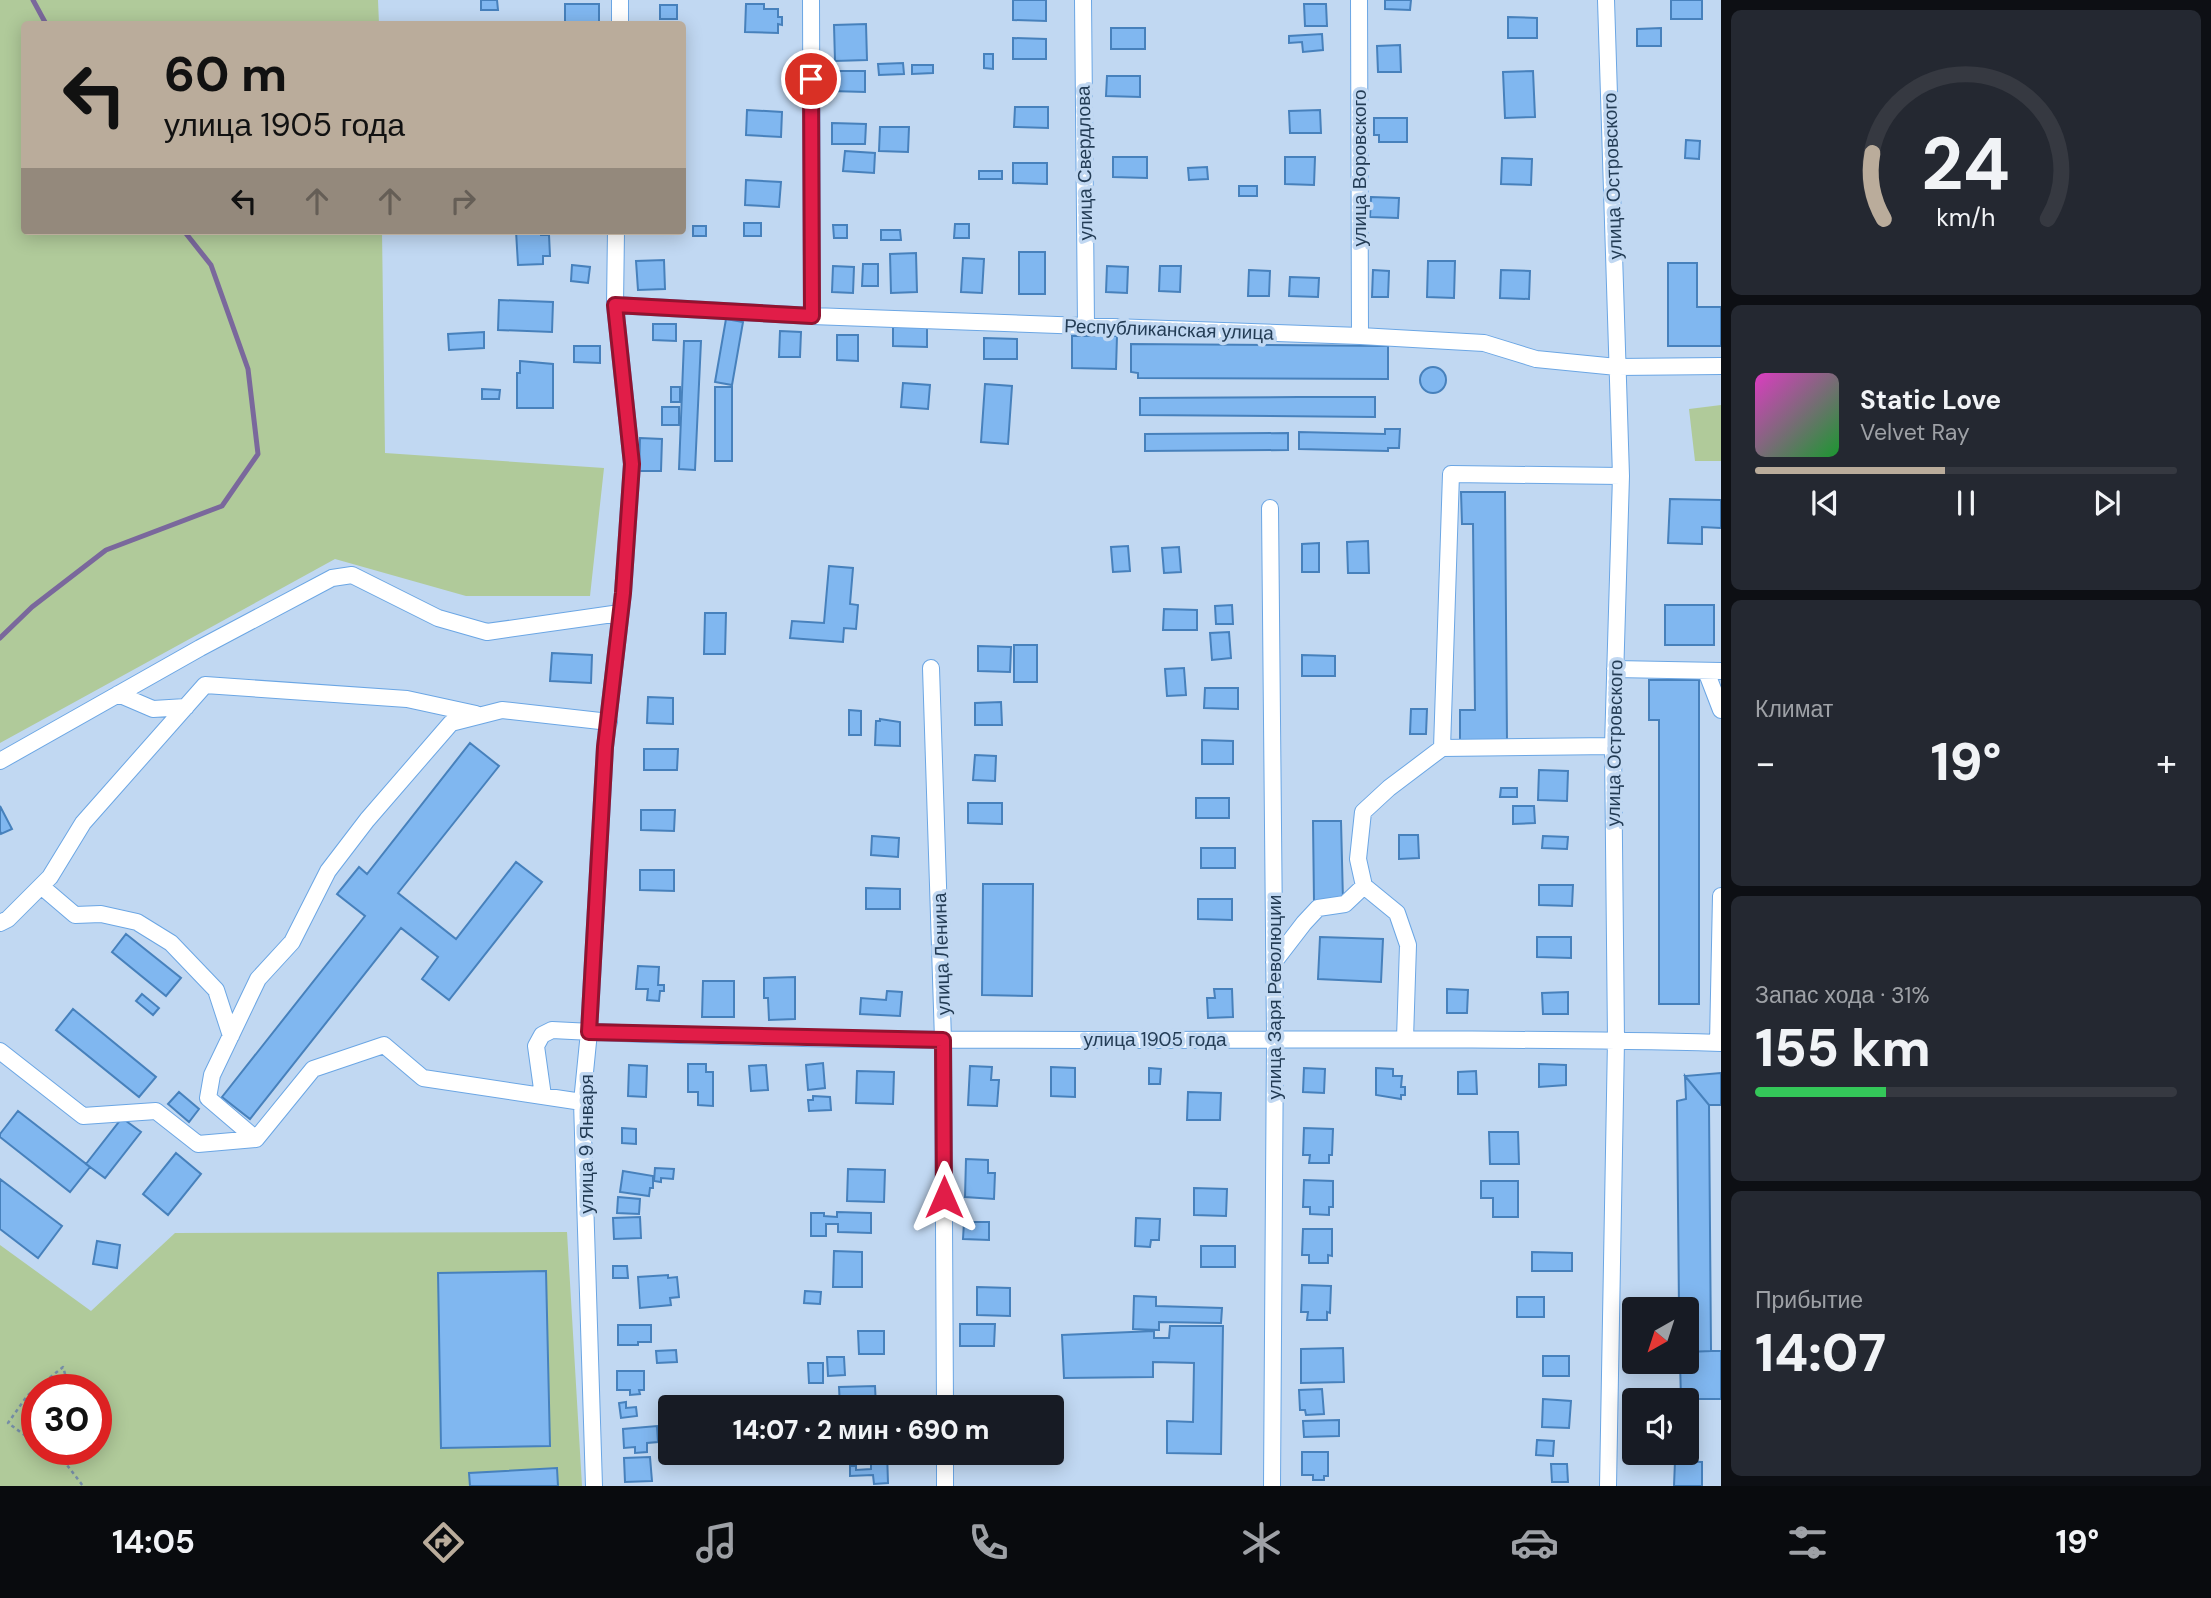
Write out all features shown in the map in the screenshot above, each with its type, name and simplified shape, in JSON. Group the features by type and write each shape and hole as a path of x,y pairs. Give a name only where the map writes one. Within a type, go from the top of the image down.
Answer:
{"street":[{"path":"620,0 620,21"},
{"path":"811,0 812,316"},
{"name":"улица Свердлова","path":"1083,0 1086,326"},
{"name":"улица Воровского","path":"1359,0 1360,336"},
{"name":"улица Островского","path":"1606,0 1621,476 1613,746 1616,1040 1608,1486"},
{"path":"615,305 617,235"},
{"name":"Республиканская улица","path":"615,305 812,316 1360,336 1484,343 1536,359 1617,367 1721,366"},
{"name":"улица 9 Января","path":"594,1486 582,1102 589,1032 608,722 623,593 632,464 615,305"},
{"path":"1442,748 1451,474 1621,476"},
{"name":"улица Заря Революции","path":"1270,508 1275,1038 1272,1486"},
{"path":"0,761 332,578 352,575 438,618 487,632 620,613"},
{"name":"улица Ленина","path":"931,668 943,1040 945,1395"},
{"path":"1615,669 1713,671 1721,710"},
{"path":"0,923 8,919 50,877 83,823 205,685 407,699 481,715"},
{"path":"118,694 153,709 186,707"},
{"path":"256,1139 208,1098 212,1075 258,979 292,942 328,871 367,820 451,723 502,710 608,722"},
{"path":"1405,1039 1408,945 1397,914 1363,886 1358,859 1363,812 1389,788 1442,748 1613,746"},
{"path":"40,886 75,915 101,914 137,922 170,943 216,990 231,1036"},
{"path":"1274,962 1318,908 1345,904 1363,886"},
{"path":"1720,1043 1721,895"},
{"name":"улица 1905 года","path":"543,1097 536,1046 542,1035 552,1030 943,1040 1275,1038 1720,1043"},
{"path":"0,1051 83,1116 156,1111 198,1144 256,1139 313,1069 384,1045 423,1078 582,1102"},
{"path":"945,1465 945,1486"}],"path":[{"path":"54,1374 63,1367 65,1374"},
{"path":"21,1405 8,1423 21,1432"},
{"path":"67,1465 83,1486"}],"green space":[{"path":"0,0 378,0 379,21 21,21 21,235 382,235 385,453 604,468 590,596 466,596 335,559 0,743"},
{"path":"1721,405 1721,461 1695,461 1689,409"},
{"path":"567,1232 582,1486 0,1486 0,1245 91,1311 175,1233"}],"building":[{"path":"481,0 497,0 498,10 481,10"},
{"path":"1013,0 1046,0 1046,21 1013,20"},
{"path":"1385,0 1411,0 1410,10 1385,9"},
{"path":"1671,0 1702,0 1702,19 1671,19"},
{"path":"565,4 599,4 599,21 565,21"},
{"path":"746,4 764,4 764,9 778,9 782,25 778,24 778,33 745,32"},
{"path":"1304,4 1326,4 1327,26 1305,26"},
{"path":"660,5 677,5 677,19 660,19"},
{"path":"1508,17 1537,18 1537,38 1508,38"},
{"path":"866,24 867,60 835,61 834,25"},
{"path":"1111,28 1145,28 1145,49 1111,49"},
{"path":"1661,28 1661,46 1637,46 1637,29"},
{"path":"1322,34 1323,50 1303,52 1302,42 1289,43 1289,36"},
{"path":"1013,38 1046,39 1046,59 1013,59"},
{"path":"1400,45 1401,72 1378,72 1377,46"},
{"path":"984,54 993,54 993,69 984,68"},
{"path":"903,63 904,74 879,75 878,64"},
{"path":"912,65 933,65 933,73 912,74"},
{"path":"831,71 865,71 865,92 831,91"},
{"path":"1533,71 1535,117 1505,118 1503,72"},
{"path":"1107,76 1140,76 1140,97 1106,96"},
{"path":"1015,107 1048,107 1048,128 1014,127"},
{"path":"747,110 782,112 781,137 746,135"},
{"path":"1320,110 1321,133 1290,133 1289,111"},
{"path":"1374,118 1407,118 1407,142 1379,142 1379,135 1374,135"},
{"path":"832,123 866,124 865,144 832,144"},
{"path":"880,127 909,127 908,152 879,151"},
{"path":"1686,140 1700,141 1699,159 1685,158"},
{"path":"845,151 875,153 874,173 843,171"},
{"path":"1113,157 1147,157 1147,178 1113,177"},
{"path":"1285,157 1315,157 1314,185 1285,184"},
{"path":"1502,158 1532,159 1531,185 1501,184"},
{"path":"1013,163 1047,163 1047,184 1013,183"},
{"path":"1207,167 1208,179 1189,180 1188,168"},
{"path":"979,171 1002,171 1002,179 979,179"},
{"path":"746,180 781,182 779,207 745,205"},
{"path":"1239,186 1257,186 1257,196 1239,196"},
{"path":"1371,197 1399,198 1398,218 1370,217"},
{"path":"744,223 761,223 761,236 744,236"},
{"path":"955,224 969,224 969,238 954,238"},
{"path":"833,225 847,225 847,238 834,238"},
{"path":"693,226 706,226 706,236 693,236"},
{"path":"881,230 900,230 901,240 881,240"},
{"path":"516,235 549,235 550,256 543,256 543,264 518,265"},
{"path":"1019,252 1045,252 1045,294 1019,294"},
{"path":"916,253 917,292 891,293 890,254"},
{"path":"963,258 984,259 982,293 961,292"},
{"path":"664,260 665,289 638,290 636,261"},
{"path":"1428,261 1455,261 1454,298 1427,297"},
{"path":"1668,263 1697,263 1697,307 1721,307 1721,346 1668,346"},
{"path":"863,264 878,264 878,286 862,286"},
{"path":"572,265 590,267 588,283 571,281"},
{"path":"833,266 854,267 853,293 832,292"},
{"path":"1107,266 1128,267 1127,293 1106,292"},
{"path":"1160,266 1181,266 1180,292 1159,291"},
{"path":"1249,270 1270,271 1269,296 1248,296"},
{"path":"1373,270 1389,271 1388,297 1372,297"},
{"path":"1501,270 1530,271 1529,299 1500,298"},
{"path":"1290,277 1319,278 1318,297 1289,296"},
{"path":"499,300 553,302 552,332 498,330"},
{"path":"726,319 743,322 732,385 715,382"},
{"path":"653,324 676,324 676,341 653,340"},
{"path":"893,326 927,326 927,347 893,346"},
{"path":"780,331 801,332 800,357 779,357"},
{"path":"484,332 484,348 449,350 448,334"},
{"path":"837,335 858,335 858,361 837,360"},
{"path":"1072,336 1117,336 1116,369 1072,368"},
{"path":"984,338 1017,339 1017,359 984,359"},
{"path":"684,341 701,341 695,470 679,469"},
{"path":"1131,344 1388,346 1388,379 1138,378 1138,373 1131,372"},
{"path":"574,346 600,346 600,363 574,362"},
{"path":"520,361 553,364 553,408 517,408 517,373 520,373"},
{"path":"1433,367 1442,371 1446,380 1442,389 1433,393 1424,389 1420,380 1424,371"},
{"path":"903,383 930,385 928,409 901,407"},
{"path":"985,384 1012,386 1008,444 981,442"},
{"path":"671,387 680,387 680,402 671,402"},
{"path":"715,387 732,387 732,461 715,461"},
{"path":"482,389 500,390 499,399 482,399"},
{"path":"1375,397 1375,417 1140,415 1140,398"},
{"path":"662,407 679,407 679,425 662,425"},
{"path":"1385,429 1400,429 1399,448 1388,448 1388,451 1299,449 1299,432 1385,434"},
{"path":"1288,433 1288,450 1145,451 1145,434"},
{"path":"640,438 662,439 661,471 639,471"},
{"path":"1461,492 1505,492 1507,742 1460,742 1460,710 1475,710 1473,524 1462,524"},
{"path":"1670,499 1721,500 1721,528 1702,527 1702,544 1668,543"},
{"path":"1368,541 1369,573 1348,573 1347,542"},
{"path":"1319,543 1319,572 1302,572 1302,544"},
{"path":"1128,546 1130,571 1113,572 1111,547"},
{"path":"1179,547 1181,572 1164,573 1162,548"},
{"path":"829,566 853,568 850,604 858,605 856,629 844,628 843,642 790,638 792,621 824,623"},
{"path":"1232,605 1233,624 1216,624 1215,606"},
{"path":"1665,605 1714,605 1714,645 1665,645"},
{"path":"1164,609 1197,610 1197,630 1163,630"},
{"path":"705,613 726,613 725,654 704,654"},
{"path":"1229,632 1231,658 1212,660 1210,633"},
{"path":"1014,645 1037,645 1037,682 1014,682"},
{"path":"978,646 1011,647 1010,672 978,671"},
{"path":"552,653 592,655 591,683 550,681"},
{"path":"1302,655 1335,656 1335,676 1302,676"},
{"path":"1184,668 1186,695 1167,696 1165,669"},
{"path":"1649,680 1699,680 1699,1004 1659,1004 1659,720 1649,720"},
{"path":"1205,688 1238,688 1238,709 1204,708"},
{"path":"648,697 673,698 673,724 647,723"},
{"path":"1001,702 1002,725 975,725 975,703"},
{"path":"1411,709 1427,709 1426,734 1410,734"},
{"path":"849,710 861,711 861,735 849,735"},
{"path":"880,719 900,722 900,746 875,745 876,721"},
{"path":"1202,740 1233,741 1233,764 1202,764"},
{"path":"470,743 499,766 398,893 456,939 516,862 542,882 449,1000 422,979 438,957 401,928 250,1119 222,1097 365,916 337,894 359,867 367,874"},
{"path":"644,749 678,749 677,770 644,770"},
{"path":"975,755 996,756 995,781 973,780"},
{"path":"1539,770 1568,771 1567,801 1538,800"},
{"path":"1501,788 1517,788 1517,797 1500,797"},
{"path":"1196,798 1229,798 1229,818 1196,818"},
{"path":"968,803 1002,803 1002,824 968,823"},
{"path":"0,806 12,829 1,834 0,831"},
{"path":"1513,806 1534,806 1535,823 1513,824"},
{"path":"641,810 675,810 674,831 641,830"},
{"path":"1313,821 1341,821 1343,901 1314,902"},
{"path":"1399,835 1418,835 1419,858 1399,859"},
{"path":"872,836 899,838 898,857 871,855"},
{"path":"1543,836 1568,837 1567,849 1542,848"},
{"path":"1201,848 1235,848 1235,868 1201,868"},
{"path":"640,870 674,870 674,891 640,890"},
{"path":"983,884 1033,884 1032,996 982,995"},
{"path":"1539,885 1573,885 1572,906 1539,905"},
{"path":"866,888 900,889 900,909 866,909"},
{"path":"1198,899 1232,899 1232,920 1198,919"},
{"path":"126,934 181,978 166,996 112,952"},
{"path":"1320,937 1383,939 1381,982 1318,979"},
{"path":"1537,937 1571,937 1571,958 1537,957"},
{"path":"638,966 659,967 658,985 664,985 664,991 660,991 659,1001 647,1000 648,989 636,989"},
{"path":"795,977 795,1019 769,1020 768,998 764,998 764,978"},
{"path":"703,981 734,981 734,1017 702,1017"},
{"path":"1214,989 1232,989 1233,1017 1208,1018 1207,998 1215,998"},
{"path":"1447,989 1468,990 1467,1013 1447,1013"},
{"path":"887,991 902,992 900,1016 860,1014 861,998 886,1000"},
{"path":"1568,992 1568,1014 1543,1014 1542,993"},
{"path":"142,994 159,1008 153,1015 136,1001"},
{"path":"73,1009 156,1077 139,1097 56,1030"},
{"path":"823,1063 825,1088 808,1090 806,1065"},
{"path":"688,1064 706,1064 706,1072 713,1072 713,1106 698,1105 698,1092 688,1092"},
{"path":"1539,1064 1566,1065 1566,1085 1539,1087"},
{"path":"629,1065 647,1066 646,1097 628,1096"},
{"path":"766,1065 768,1090 751,1091 749,1066"},
{"path":"970,1066 992,1067 991,1080 999,1080 997,1106 968,1105"},
{"path":"1051,1067 1075,1068 1075,1097 1051,1096"},
{"path":"1149,1068 1161,1069 1160,1084 1149,1084"},
{"path":"1304,1068 1325,1069 1324,1093 1303,1092"},
{"path":"1376,1068 1393,1069 1393,1076 1402,1076 1401,1087 1405,1087 1405,1095 1401,1095 1401,1099 1376,1095"},
{"path":"857,1071 894,1072 893,1104 856,1103"},
{"path":"1476,1071 1477,1094 1458,1094 1458,1072"},
{"path":"1721,1073 1721,1105 1709,1105 1685,1076"},
{"path":"1685,1076 1709,1105 1711,1351 1699,1352 1699,1297 1679,1297 1677,1101 1686,1099"},
{"path":"179,1092 199,1109 189,1122 168,1104"},
{"path":"1188,1092 1221,1093 1220,1120 1187,1120"},
{"path":"813,1096 830,1097 831,1110 809,1111 808,1100 813,1100"},
{"path":"18,1111 90,1167 70,1192 0,1137"},
{"path":"122,1118 141,1132 105,1178 86,1164"},
{"path":"622,1128 636,1129 636,1144 622,1143"},
{"path":"1304,1128 1333,1129 1329,1163 1309,1163 1310,1155 1303,1155"},
{"path":"1489,1132 1518,1132 1519,1164 1490,1164"},
{"path":"176,1153 201,1174 168,1215 143,1194"},
{"path":"966,1159 988,1160 988,1173 995,1173 994,1199 965,1197"},
{"path":"655,1168 674,1169 673,1179 661,1178 661,1182 654,1181"},
{"path":"848,1169 885,1170 884,1202 847,1201"},
{"path":"623,1171 653,1176 653,1188 650,1188 649,1196 620,1192"},
{"path":"0,1179 62,1226 38,1258 0,1229"},
{"path":"1304,1180 1333,1181 1333,1207 1329,1207 1329,1215 1310,1214 1310,1207 1303,1207"},
{"path":"1481,1181 1518,1181 1518,1217 1493,1217 1493,1198 1481,1198"},
{"path":"1194,1188 1227,1189 1226,1216 1194,1215"},
{"path":"618,1197 640,1199 639,1214 617,1213"},
{"path":"837,1212 871,1213 871,1233 838,1232 838,1224 826,1224 826,1236 811,1236 811,1213 837,1217"},
{"path":"640,1217 641,1238 614,1239 613,1218"},
{"path":"1136,1218 1160,1219 1159,1240 1151,1240 1150,1247 1135,1246"},
{"path":"964,1222 989,1222 989,1240 963,1239"},
{"path":"1303,1229 1332,1229 1332,1256 1328,1255 1328,1263 1309,1263 1309,1255 1302,1255"},
{"path":"97,1241 120,1245 117,1268 93,1264"},
{"path":"1201,1246 1235,1246 1235,1267 1201,1267"},
{"path":"834,1251 862,1252 862,1287 833,1287"},
{"path":"1532,1252 1572,1253 1572,1271 1532,1271"},
{"path":"613,1266 627,1266 628,1278 613,1278"},
{"path":"546,1271 550,1446 441,1448 438,1273"},
{"path":"668,1275 668,1278 677,1277 679,1297 670,1298 671,1305 640,1308 638,1277"},
{"path":"1302,1285 1331,1286 1330,1313 1327,1312 1327,1320 1307,1320 1308,1312 1301,1312"},
{"path":"977,1287 1010,1288 1010,1316 977,1315"},
{"path":"805,1291 821,1292 820,1304 804,1303"},
{"path":"1134,1296 1156,1297 1156,1306 1222,1308 1221,1323 1159,1322 1159,1330 1133,1329"},
{"path":"1517,1297 1544,1297 1544,1317 1517,1317"},
{"path":"960,1324 995,1324 994,1346 960,1346"},
{"path":"618,1325 651,1325 651,1342 618,1345"},
{"path":"1170,1326 1223,1326 1221,1454 1167,1453 1167,1421 1193,1422 1194,1363 1153,1362 1153,1377 1064,1378 1062,1335 1154,1331 1154,1338 1169,1338"},
{"path":"858,1331 884,1331 884,1354 859,1354"},
{"path":"1343,1348 1344,1382 1301,1383 1301,1349"},
{"path":"676,1350 677,1362 657,1363 656,1351"},
{"path":"1721,1351 1721,1399 1699,1399 1699,1388 1681,1388 1680,1374 1699,1374 1699,1352"},
{"path":"1543,1356 1569,1356 1569,1376 1543,1376"},
{"path":"827,1357 844,1357 845,1375 828,1376"},
{"path":"808,1363 823,1363 823,1383 809,1383"},
{"path":"617,1371 644,1371 644,1390 639,1390 640,1394 630,1395 630,1390 617,1390"},
{"path":"875,1386 875,1395 839,1395 839,1387"},
{"path":"1322,1389 1324,1414 1306,1415 1305,1410 1300,1410 1299,1390"},
{"path":"1543,1399 1571,1401 1569,1428 1542,1427"},
{"path":"626,1402 626,1408 636,1407 637,1416 621,1418 619,1403"},
{"path":"1339,1420 1339,1436 1304,1437 1303,1421"},
{"path":"657,1426 658,1442 647,1443 647,1452 635,1453 635,1447 624,1448 623,1429"},
{"path":"1537,1440 1554,1441 1553,1456 1536,1455"},
{"path":"1302,1452 1328,1452 1328,1476 1324,1476 1324,1480 1313,1480 1313,1475 1302,1475"},
{"path":"650,1457 652,1481 625,1482 624,1458"},
{"path":"1699,1462 1702,1462 1702,1486 1674,1486 1675,1465 1699,1465"},
{"path":"1551,1464 1567,1464 1568,1482 1552,1482"},
{"path":"871,1465 887,1465 888,1483 874,1484 873,1475 850,1476 850,1466 856,1466 856,1470 871,1469"},
{"path":"557,1468 558,1486 470,1486 469,1473"}],"waterway":[{"path":"33,0 44,21"},
{"path":"0,638 32,607 106,550 222,506 258,454 248,369 211,265 187,235"}],"route":[{"path":"811,79 812,316 615,305 632,464 623,593 605,747 589,1032 943,1040 944,1197"}]}
